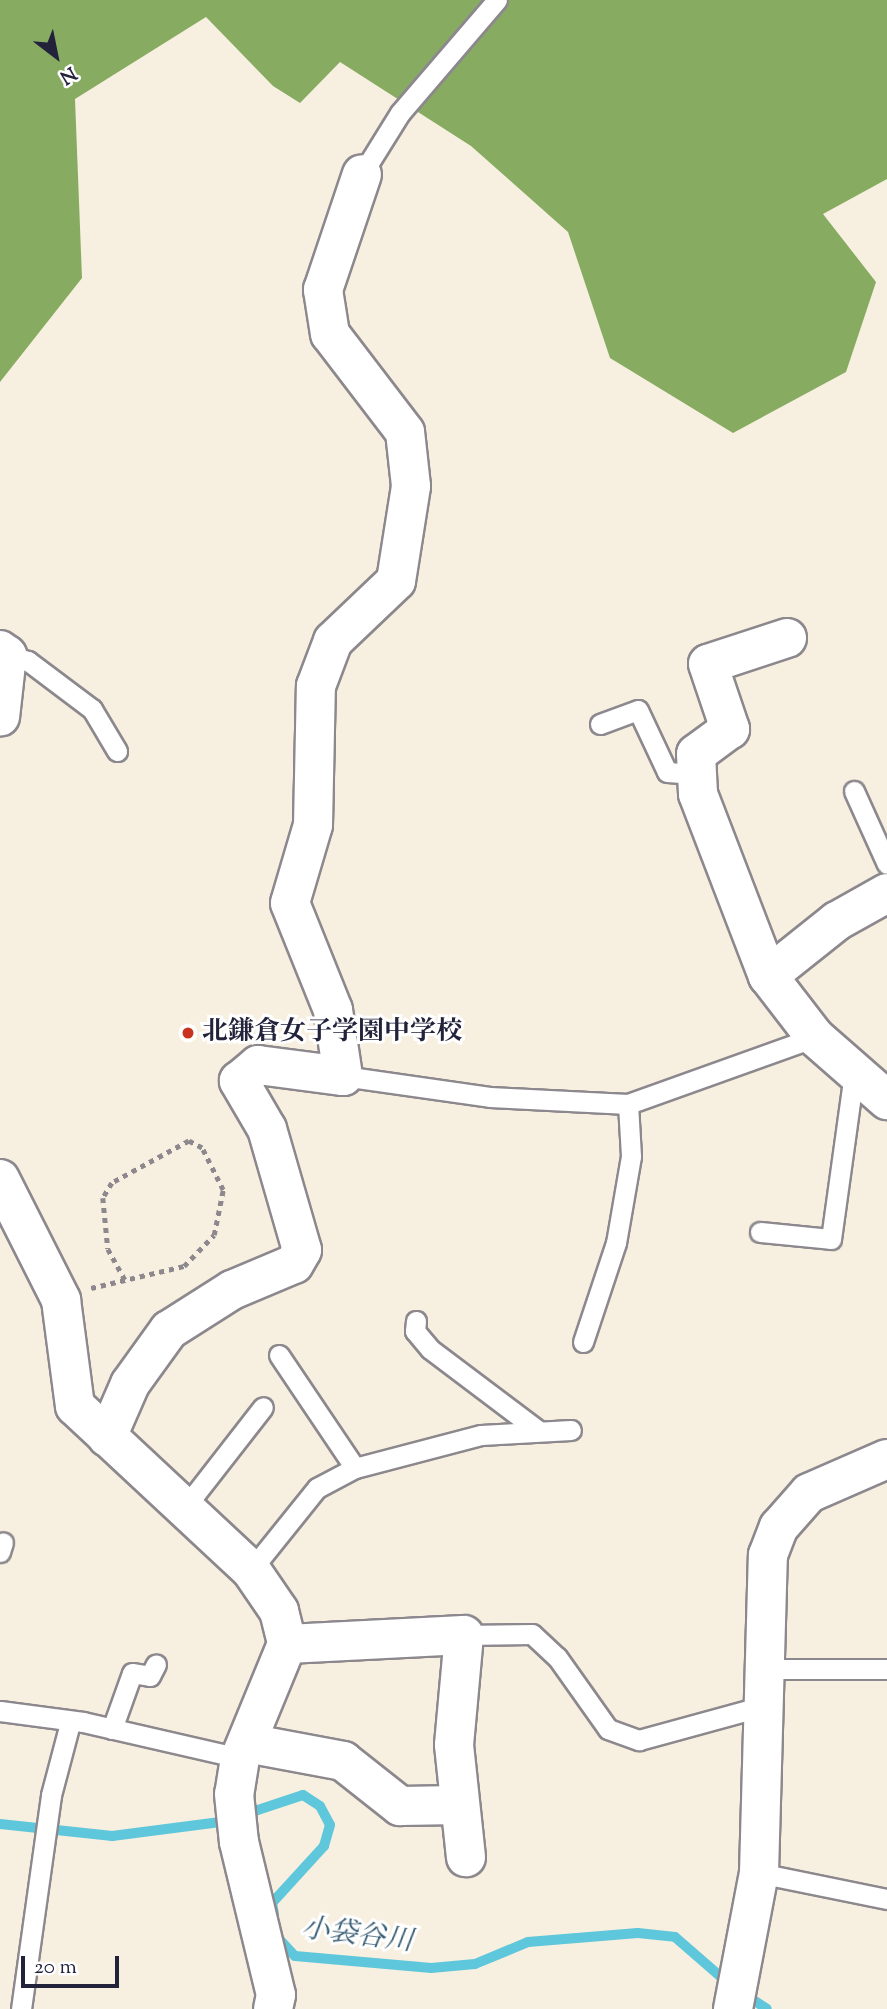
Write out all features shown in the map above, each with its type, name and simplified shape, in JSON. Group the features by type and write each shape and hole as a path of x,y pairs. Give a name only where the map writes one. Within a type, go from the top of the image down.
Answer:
{"street":[{"path":"107,1437 130,1384 169,1330 232,1290 294,1264 302,1250 267,1129 239,1081 258,1065 343,1076 333,1010 290,903 313,825 316,686 333,641 396,581 411,486 405,432 330,334 323,290 362,174"},
{"path":"787,638 708,664 730,729 696,754 698,793 768,976 815,1037 854,1074 887,1100"},
{"path":"0,717 4,652"},
{"path":"768,976 837,921 887,893"},
{"path":"0,1179 61,1300 75,1406 186,1506 251,1570 279,1611 287,1644 243,1750 234,1794 239,1842 276,1995 273,2009"},
{"path":"733,2009 759,1873 763,1584 779,1527 809,1493 887,1459"},
{"path":"287,1644 464,1635 454,1745 458,1805 466,1857"},
{"path":"243,1750 343,1761 400,1806 458,1805"}],"lane":[{"path":"362,174 400,113 497,0"},
{"path":"4,652 29,661 92,709 117,751"},
{"path":"600,724 638,710 667,772 697,774"},
{"path":"854,791 887,864"},
{"path":"343,1076 490,1097 628,1104 815,1037"},
{"path":"760,1232 831,1239 854,1074"},
{"path":"583,1342 617,1243 631,1156 628,1104"},
{"path":"416,1321 415,1331 430,1349 539,1432"},
{"path":"279,1355 355,1468"},
{"path":"186,1506 263,1406"},
{"path":"251,1570 317,1488 355,1468 481,1435 571,1430"},
{"path":"464,1635 532,1634 557,1657 608,1729 639,1740 760,1707"},
{"path":"112,1729 132,1673 149,1676 156,1664"},
{"path":"763,1669 887,1669"},
{"path":"0,1712 243,1750"},
{"path":"21,2009 51,1796 70,1723"},
{"path":"759,1873 887,1899"}],"path":[{"path":"61,1300 125,1280 184,1266 214,1235 223,1190 202,1148 189,1141 111,1183 103,1198 107,1249 125,1280"}],"green space":[{"path":"0,0 887,0 887,179 823,214 876,282 846,372 733,433 610,358 568,232 471,146 340,62 300,103 273,86 206,17 75,99 82,278 0,382"}],"waterway":[{"name":"小袋谷川","path":"246,1814 303,1795 320,1806 330,1825 324,1846 272,1903 274,1914"},
{"name":"小袋谷川","path":"0,1824 112,1836 228,1821"},
{"name":"小袋谷川","path":"279,1939 295,1956 431,1968 475,1964 528,1942 638,1933 675,1937 729,1984"},
{"name":"小袋谷川","path":"744,1994 767,2009"}],"place":[{"name":"北鎌倉女子学園中学校","path":"188,1033"}]}
